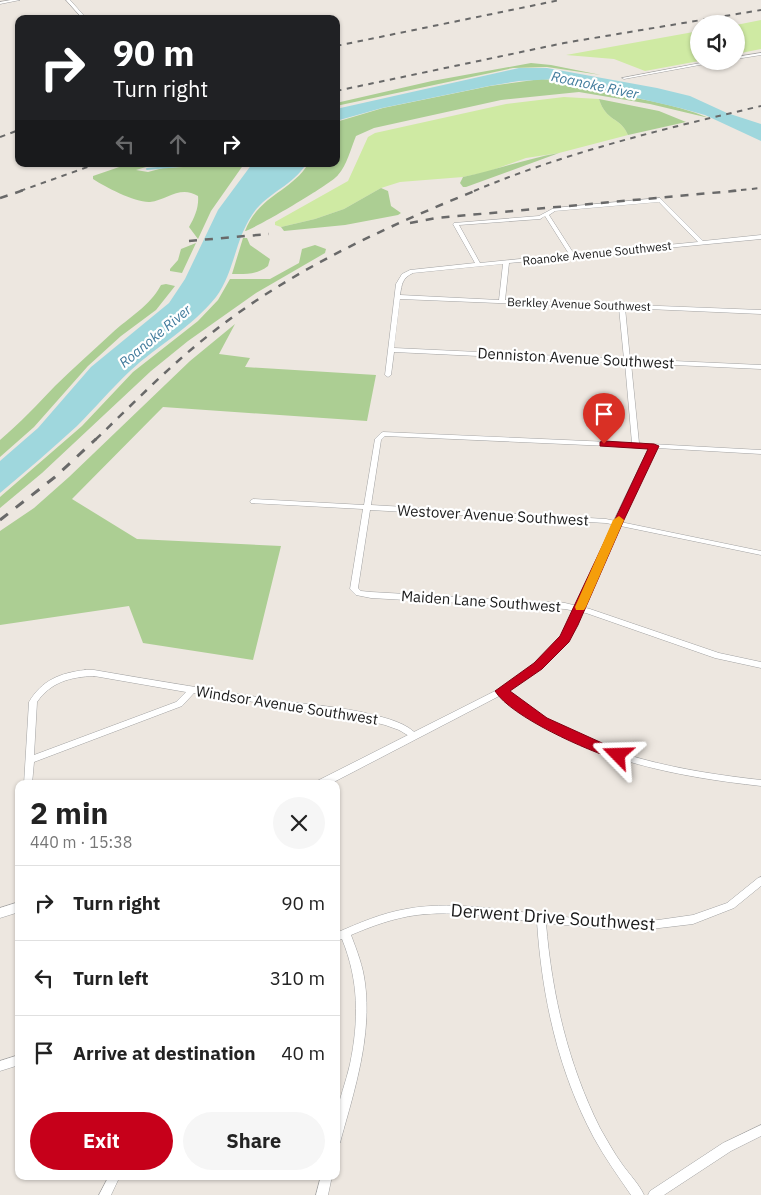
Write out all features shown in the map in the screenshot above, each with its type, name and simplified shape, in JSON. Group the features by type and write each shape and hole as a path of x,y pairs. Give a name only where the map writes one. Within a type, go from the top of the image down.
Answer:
{"street":[{"path":"0,3 18,0"},
{"path":"68,0 81,15"},
{"path":"745,57 761,54"},
{"path":"624,78 690,66"},
{"path":"479,265 456,224 540,217 554,210 660,200 702,243"},
{"path":"546,214 572,256"},
{"name":"Roanoke Avenue Southwest","path":"388,375 397,297 401,278 408,273 761,237"},
{"path":"502,301 506,262"},
{"name":"Berkley Avenue Southwest","path":"397,297 761,312"},
{"path":"622,306 636,446"},
{"name":"Denniston Avenue Southwest","path":"391,350 761,367"},
{"path":"367,508 378,439 383,434 396,433 761,452"},
{"path":"329,780 502,691 538,666 554,652 573,625 654,446"},
{"name":"Westover Avenue Southwest","path":"253,501 618,522 761,553"},
{"name":"Maiden Lane Southwest","path":"367,508 354,589 359,594 556,605 580,609 718,656 761,665"},
{"name":"Windsor Avenue Southwest","path":"28,780 34,702 38,694 51,682 84,673 385,721 397,725 414,736"},
{"path":"29,760 179,704 192,690"},
{"path":"502,691 519,706 543,722 618,755 679,772 761,783"},
{"name":"Derwent Drive Southwest","path":"341,935 389,916 429,910 628,925 679,923 699,919 727,908 740,900 761,881"},
{"path":"0,913 15,908"},
{"path":"541,917 543,949 553,1013 575,1084 611,1156 638,1195"},
{"path":"340,1124 359,1051 361,1030 359,976 341,935"},
{"path":"0,1066 15,1061"},
{"path":"654,1195 727,1147 761,1130"},
{"path":"105,1195 113,1180"},
{"path":"322,1195 326,1180"}],"green space":[{"path":"761,20 761,49 745,52 745,23"},
{"path":"690,33 690,63 645,71 614,59 566,55"},
{"path":"531,63 601,75 547,67 513,68 340,105 340,102 432,81"},
{"path":"541,79 562,82 667,105 709,118 650,104 579,92 501,100 374,128 356,136 344,166 333,180 292,206 245,231 258,209 293,181 306,167 340,167 340,121 383,108 490,86"},
{"path":"564,97 599,99 609,116 622,125 628,135 559,153 526,158 487,172 463,177 400,182 381,188 344,209 315,219 281,227 275,225 275,222 348,181 368,137 375,133 506,104"},
{"path":"599,99 659,111 686,122 628,135 622,125 609,116"},
{"path":"559,153 466,187 463,187 460,183 463,177"},
{"path":"119,167 146,167 136,170 148,172 163,168 242,167 211,211 198,239 189,227 196,212 198,196 185,192 156,201 144,202 105,186 93,179 93,176"},
{"path":"381,188 388,191 391,206 401,213 345,225 284,231 281,227 315,219 344,209"},
{"path":"243,238 247,238 250,245 270,259 268,266 246,274 232,274"},
{"path":"196,243 182,273 170,271 178,260 181,249"},
{"path":"315,245 326,249 325,253 256,293 188,341 151,371 42,473 0,508 0,497 82,426 133,372 198,321 218,300 230,279 270,279 299,263 302,249"},
{"path":"161,285 175,286 156,310 121,336 88,366 34,427 0,457 0,440 55,386 145,305"},
{"path":"235,324 219,354 250,358 245,367 376,375 367,421 163,407 72,499 137,539 281,546 253,660 143,643 129,606 0,625 0,531 34,508 190,361"}],"water":[{"name":"Roanoke River","path":"519,68 547,68 657,88 690,96 727,113 761,124 761,141 705,115 556,79 519,81 489,86 382,108 340,120 340,108"},
{"name":"Roanoke River","path":"250,167 304,167 301,172 258,207 252,215 242,235 227,278 207,308 130,371 77,426 0,493 0,461 38,428 91,367 169,303 185,279 218,210"}],"waterway":[{"path":"147,169 169,167"}],"railway":[{"path":"340,45 560,0"},
{"path":"340,90 564,43 761,10"},
{"path":"474,191 544,164 616,142 761,106"},
{"path":"0,137 15,131"},
{"path":"20,191 88,167"},
{"path":"730,191 761,188"},
{"path":"0,198 24,190"},
{"path":"95,440 194,347 271,291 304,271 372,236 477,190"},
{"path":"410,223 436,218 744,190"},
{"path":"189,241 269,234"},
{"path":"0,520 55,477 96,439"}],"slow traffic":[{"path":"580,607 619,520"}],"route":[{"path":"604,444 654,446 592,578 573,625 554,652 520,680 502,691 519,706 543,722 566,734 618,755"}]}
